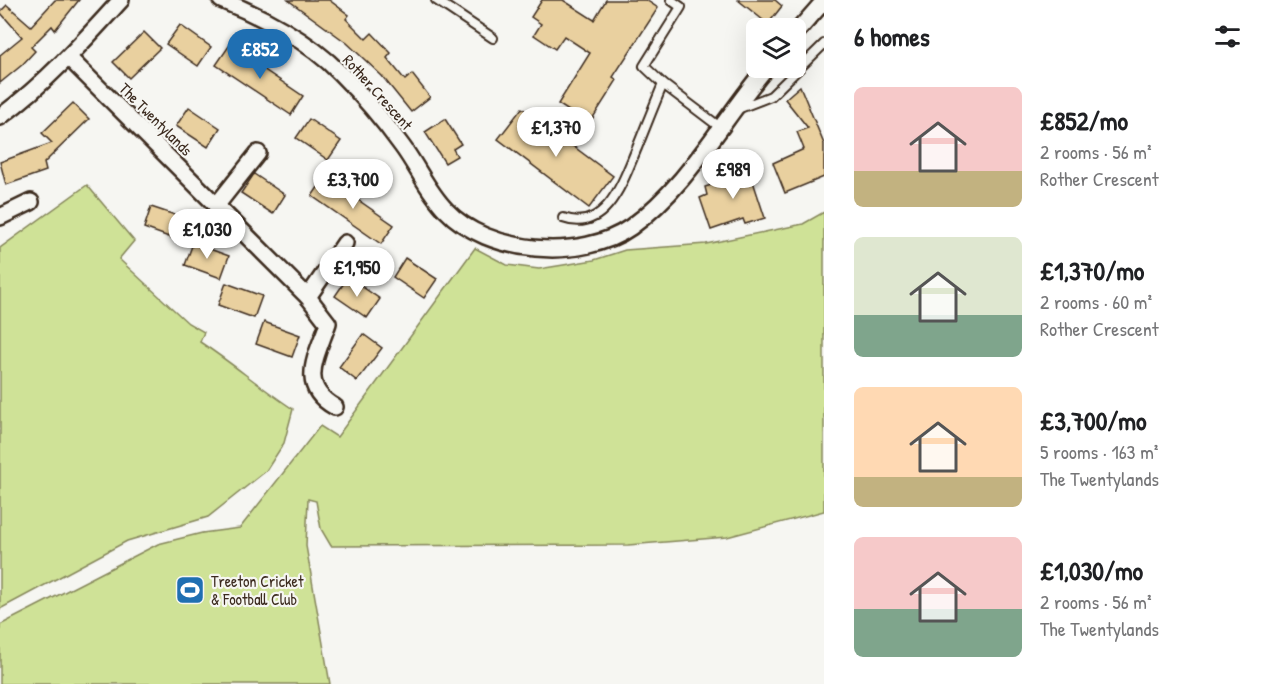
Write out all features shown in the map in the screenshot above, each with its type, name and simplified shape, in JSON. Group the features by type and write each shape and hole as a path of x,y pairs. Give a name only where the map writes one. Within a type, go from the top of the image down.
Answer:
{"street":[{"path":"0,117 22,101 69,58 121,0"},
{"name":"Rother Crescent","path":"220,0 280,30 340,72 401,144 445,210 465,227 499,240 534,249 584,247 613,238 631,227 681,179 758,78"},
{"path":"806,21 824,1"},
{"name":"The Twentylands","path":"69,58 308,297 328,323 313,367 311,382 322,400 335,407"},
{"path":"216,206 258,153"},
{"path":"0,217 31,202"},
{"path":"308,297 345,243"}],"lane":[{"path":"436,0 493,38"},
{"path":"671,0 681,7 644,66 663,84 721,128"},
{"path":"731,113 748,102 771,96 824,44"},
{"path":"563,218 572,221 595,216 615,198 663,84"}],"green space":[{"path":"87,185 134,241 119,259 188,323 204,332 200,342 293,409 284,443 266,471 208,517 127,541 0,609 0,248"},
{"path":"824,212 824,511 727,537 628,545 331,546 321,529 316,501 308,499 306,546 330,684 0,684 0,625 158,544 202,533 240,528 320,426 337,437 475,248 507,265 539,269 594,260 625,250 706,244 803,224"}],"building":[{"path":"55,0 79,0 55,30 52,26 31,47 35,51 22,65 0,83 0,55 22,37 0,12 7,5 31,26"},
{"path":"288,0 329,0 349,15 346,19 366,39 372,33 391,53 387,58 405,80 412,74 430,97 411,112 382,76 347,43"},
{"path":"542,0 563,0 594,20 606,0 646,0 658,8 613,77 617,80 589,124 558,104 590,53 564,36 555,49 534,35 541,24 531,17"},
{"path":"738,0 775,0 782,6 773,18 760,18"},
{"path":"180,25 211,47 198,66 166,44"},
{"path":"144,32 160,48 129,78 113,62"},
{"path":"229,46 303,96 291,115 216,65"},
{"path":"800,86 824,144 824,177 785,193 773,163 804,149 797,132 808,128 785,99"},
{"path":"73,103 89,119 44,163 46,171 6,185 0,162 52,143 42,133"},
{"path":"189,107 220,128 208,147 176,126"},
{"path":"522,108 613,176 589,208 498,139"},
{"path":"309,119 341,141 328,160 296,138"},
{"path":"445,119 461,144 453,149 457,156 445,163 425,132"},
{"path":"747,163 765,218 745,224 743,219 711,230 700,198 707,195 705,187 730,179 727,170"},
{"path":"254,174 285,195 273,214 241,193"},
{"path":"325,177 394,225 381,244 312,196"},
{"path":"151,207 187,219 180,241 144,228"},
{"path":"193,243 229,256 221,278 185,265"},
{"path":"405,258 437,279 424,298 393,277"},
{"path":"348,277 380,299 367,318 335,296"},
{"path":"226,283 262,296 254,318 218,305"},
{"path":"264,322 300,335 292,357 256,344"},
{"path":"363,334 382,348 357,381 339,367"}],"place":[{"name":"Treeton Cricket & Football Club","path":"190,590"}]}
